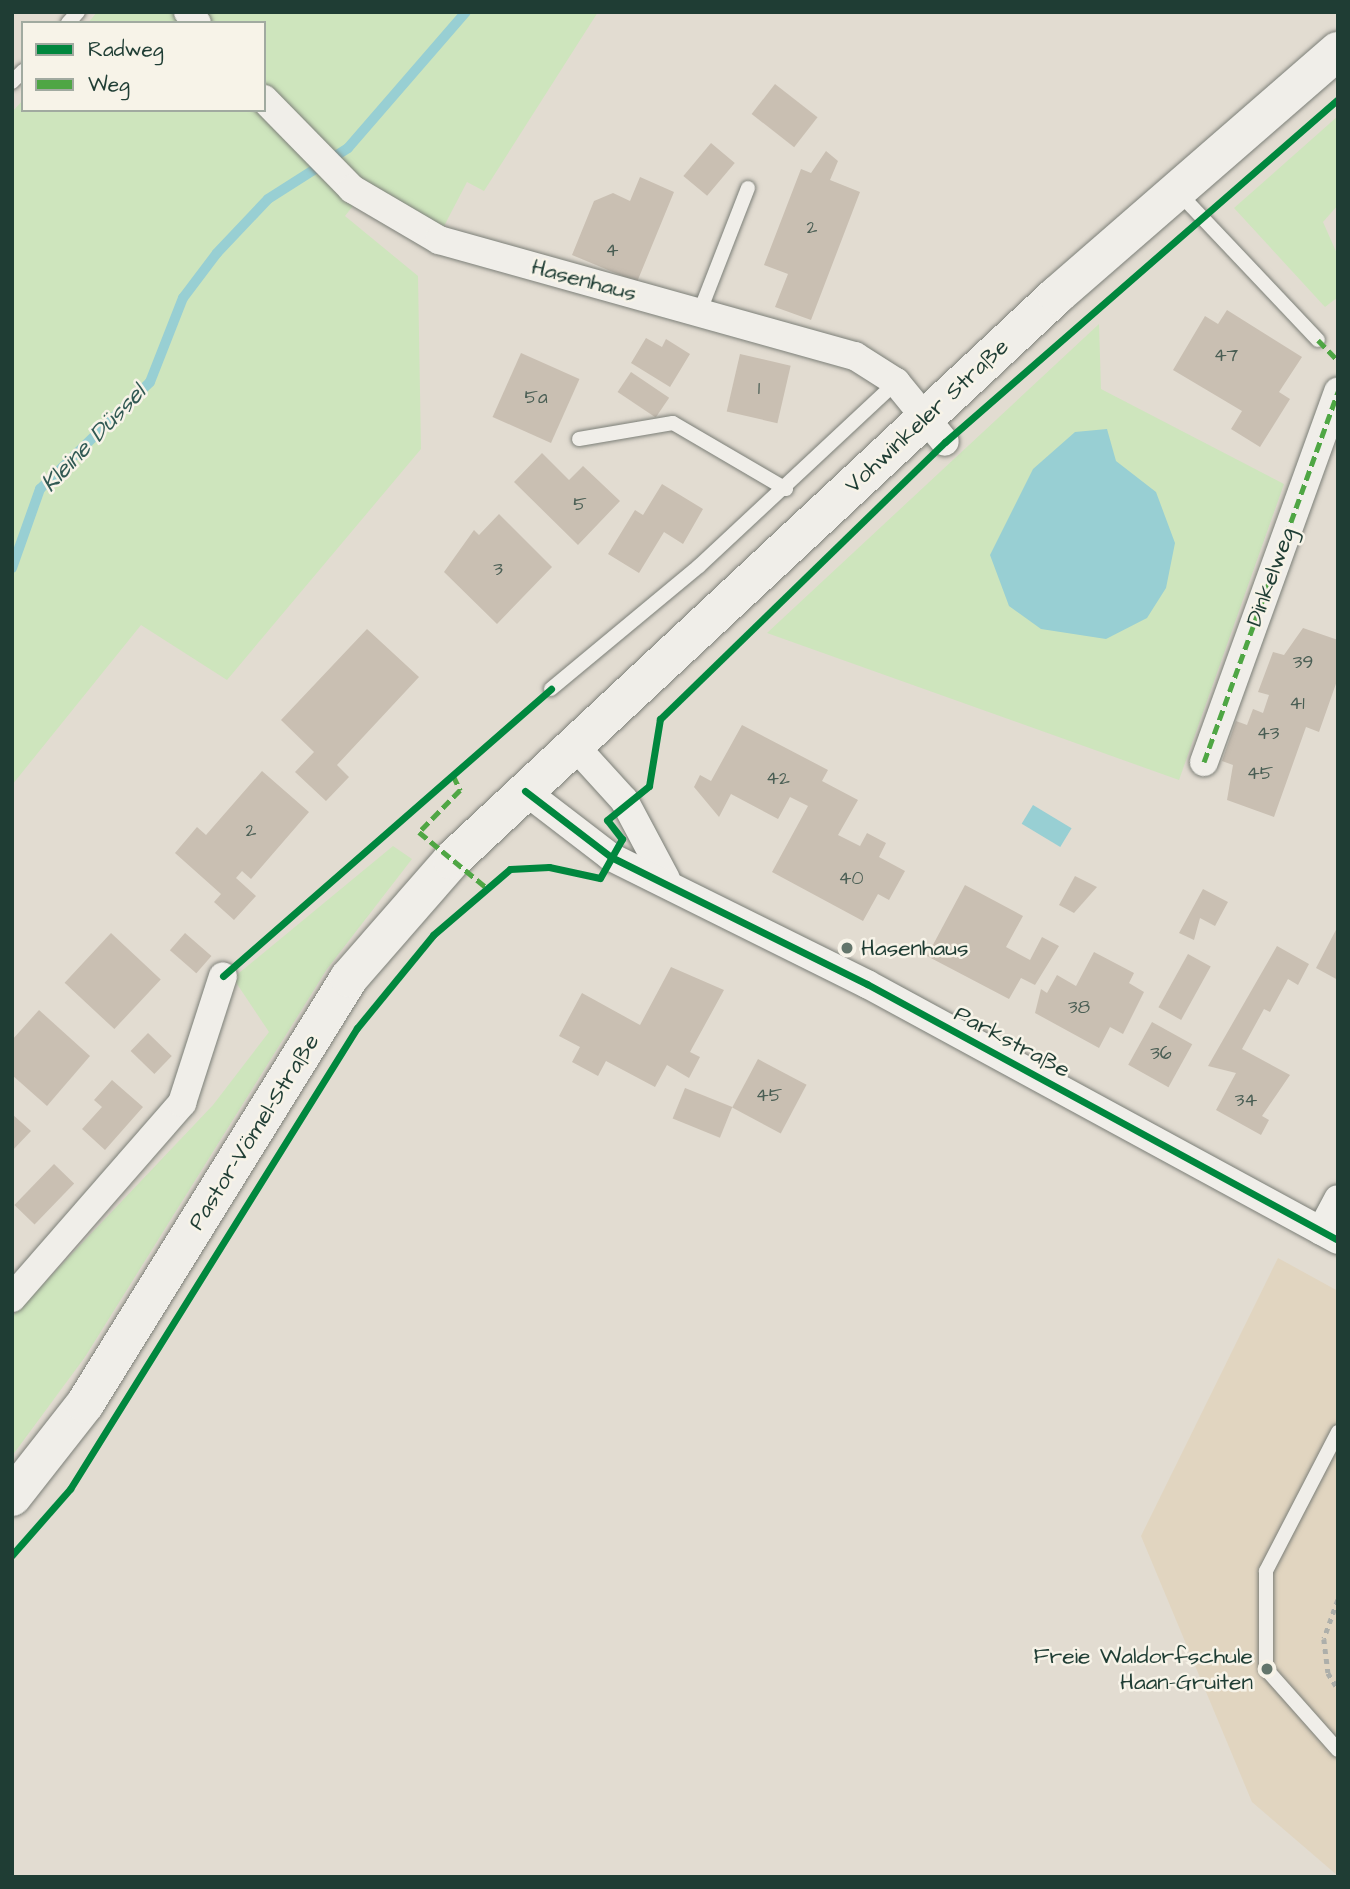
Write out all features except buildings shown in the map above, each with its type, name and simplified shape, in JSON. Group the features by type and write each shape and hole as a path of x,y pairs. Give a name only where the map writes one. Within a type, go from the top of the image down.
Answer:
{"main road":[{"name":"Vohwinkeler Straße","path":"525,791 573,744 934,431 1177,190 1338,51"},
{"name":"Pastor-Vömel-Straße","path":"12,1497 85,1404 349,978 452,860 525,791"}],"street":[{"name":"Hasenhaus","path":"266,101 311,152 352,189 439,240 855,356 896,382 934,431"},
{"name":"Dinkelweg","path":"1204,762 1338,391"},
{"path":"573,744 624,800 666,879"},
{"name":"Parkstraße","path":"525,791 611,857 666,879 1329,1236 1338,1199"},
{"path":"12,1298 182,1103 223,976"}],"lane":[{"path":"700,312 748,188"},
{"path":"1177,190 1318,340"},
{"name":"Vohwinkeler Straße","path":"551,689 786,489 896,382"},
{"path":"579,439 673,423 786,489"},
{"path":"1338,1432 1266,1572 1266,1670 1338,1750"}],"path":[{"path":"1338,1600 1324,1639 1328,1673 1338,1689"}],"shaded area":[{"name":"Freie Waldorfschule Haan-Gruiten","path":"1278,1258 1338,1291 1338,1876 1252,1802 1141,1536"}],"green space":[{"path":"97,12 598,12 484,191 467,182 443,228 368,187 345,216 418,276 421,449 227,680 141,625 12,785 12,112 21,102 21,112 266,112 266,21 90,21"},
{"path":"1338,116 1338,205 1323,222 1338,256 1338,297 1325,307 1234,208"},
{"path":"1099,324 1101,389 1284,484 1179,780 767,633"},
{"path":"393,846 412,859 327,969 85,1357 12,1456 12,1317 213,1105 269,1032 233,978"}],"water":[{"path":"1107,429 1116,461 1156,492 1175,543 1166,588 1147,618 1106,639 1041,629 1009,606 990,555 1033,469 1075,432"},
{"path":"1033,805 1072,828 1060,847 1022,824"}],"waterway":[{"name":"Kleine Düssel","path":"12,568 40,489 150,382 183,298 217,253 268,199 348,148 466,12"}],"marked path":[{"path":"1318,340 1338,361"},
{"path":"1204,762 1338,391"},
{"path":"453,775 460,790 419,832 487,888"}],"cycle path":[{"path":"12,1555 70,1489 357,1028 433,935 510,869 549,867 600,878 622,839 607,820 649,786 660,719 945,442 1338,99"},
{"path":"223,976 551,689"},
{"path":"525,791 611,857 867,984 1338,1240"}],"place":[{"name":"Hasenhaus","path":"847,948"},
{"name":"Freie Waldorfschule Haan-Gruiten","path":"1267,1669"}]}
